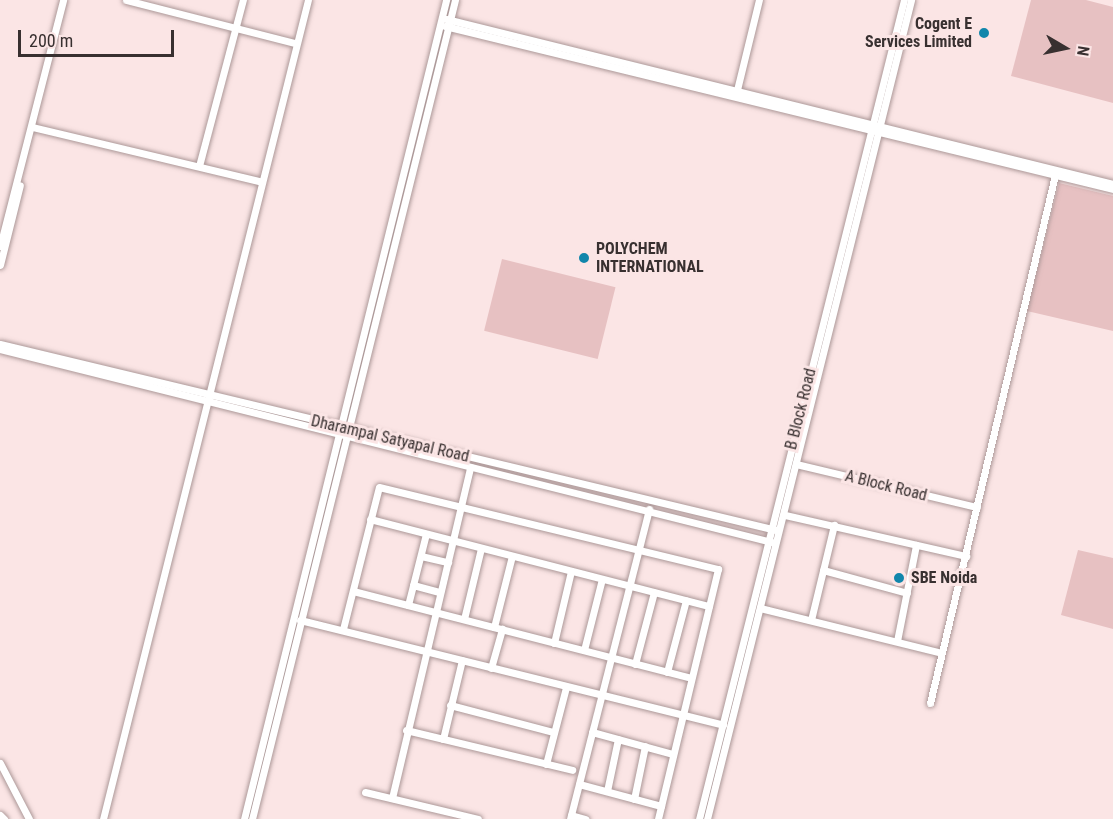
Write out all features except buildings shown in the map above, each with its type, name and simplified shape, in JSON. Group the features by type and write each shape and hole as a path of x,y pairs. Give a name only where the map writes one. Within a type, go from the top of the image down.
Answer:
{"street":[{"path":"0,246 63,0"},
{"path":"126,0 296,43"},
{"path":"162,9 164,0"},
{"path":"200,166 243,0"},
{"path":"103,819 308,0"},
{"path":"252,819 338,435 345,426 445,22 446,0"},
{"path":"243,819 347,437 345,426 382,245 445,22 455,0"},
{"path":"736,94 759,0"},
{"name":"B Block Road","path":"699,819 774,543 785,515 904,0"},
{"name":"B Block Road","path":"778,531 784,474 910,0"},
{"path":"445,22 1113,189"},
{"path":"32,128 262,182"},
{"path":"0,265 29,138"},
{"path":"1056,173 1113,184"},
{"path":"930,703 1056,173"},
{"name":"Dharampal Satyapal Road","path":"0,344 338,435 649,509 774,543"},
{"name":"Dharampal Satyapal Road","path":"0,349 209,399 345,426 778,531"},
{"name":"A Block Road","path":"796,464 976,507"},
{"path":"392,798 424,651 462,507 470,467"},
{"path":"343,629 379,487 718,569 658,819"},
{"path":"585,819 570,817 649,509"},
{"path":"785,515 966,556"},
{"path":"370,519 709,606"},
{"path":"811,620 834,525"},
{"path":"408,605 426,534"},
{"name":"B Block Road","path":"707,819 774,543"},
{"path":"897,641 916,545"},
{"path":"464,619 481,548"},
{"path":"421,556 448,562"},
{"path":"491,668 512,556"},
{"path":"823,570 907,593"},
{"path":"554,642 571,571"},
{"path":"584,650 602,579"},
{"path":"413,585 440,591"},
{"path":"353,591 691,678"},
{"path":"635,664 654,592"},
{"path":"667,672 686,600"},
{"path":"760,608 942,653"},
{"path":"298,619 601,696 723,724"},
{"path":"442,740 462,660"},
{"path":"546,764 566,687"},
{"path":"450,705 554,732"},
{"path":"406,730 572,770"},
{"path":"592,732 673,753"},
{"path":"607,791 618,739"},
{"path":"634,799 645,746"},
{"path":"0,763 29,819"},
{"path":"579,784 661,806"},
{"path":"365,792 478,819"},
{"path":"0,815 3,819"}],"shaded area":[{"path":"1031,0 1086,0 1113,7 1113,103 1011,76"},
{"path":"1059,183 1113,196 1113,331 1027,311"},
{"path":"502,259 616,287 598,359 484,331"},
{"path":"1078,550 1113,558 1113,629 1061,615"}],"place":[{"name":"Cogent E Services Limited","path":"984,33"},
{"name":"POLYCHEM INTERNATIONAL","path":"584,258"},
{"name":"SBE Noida","path":"899,578"}]}
